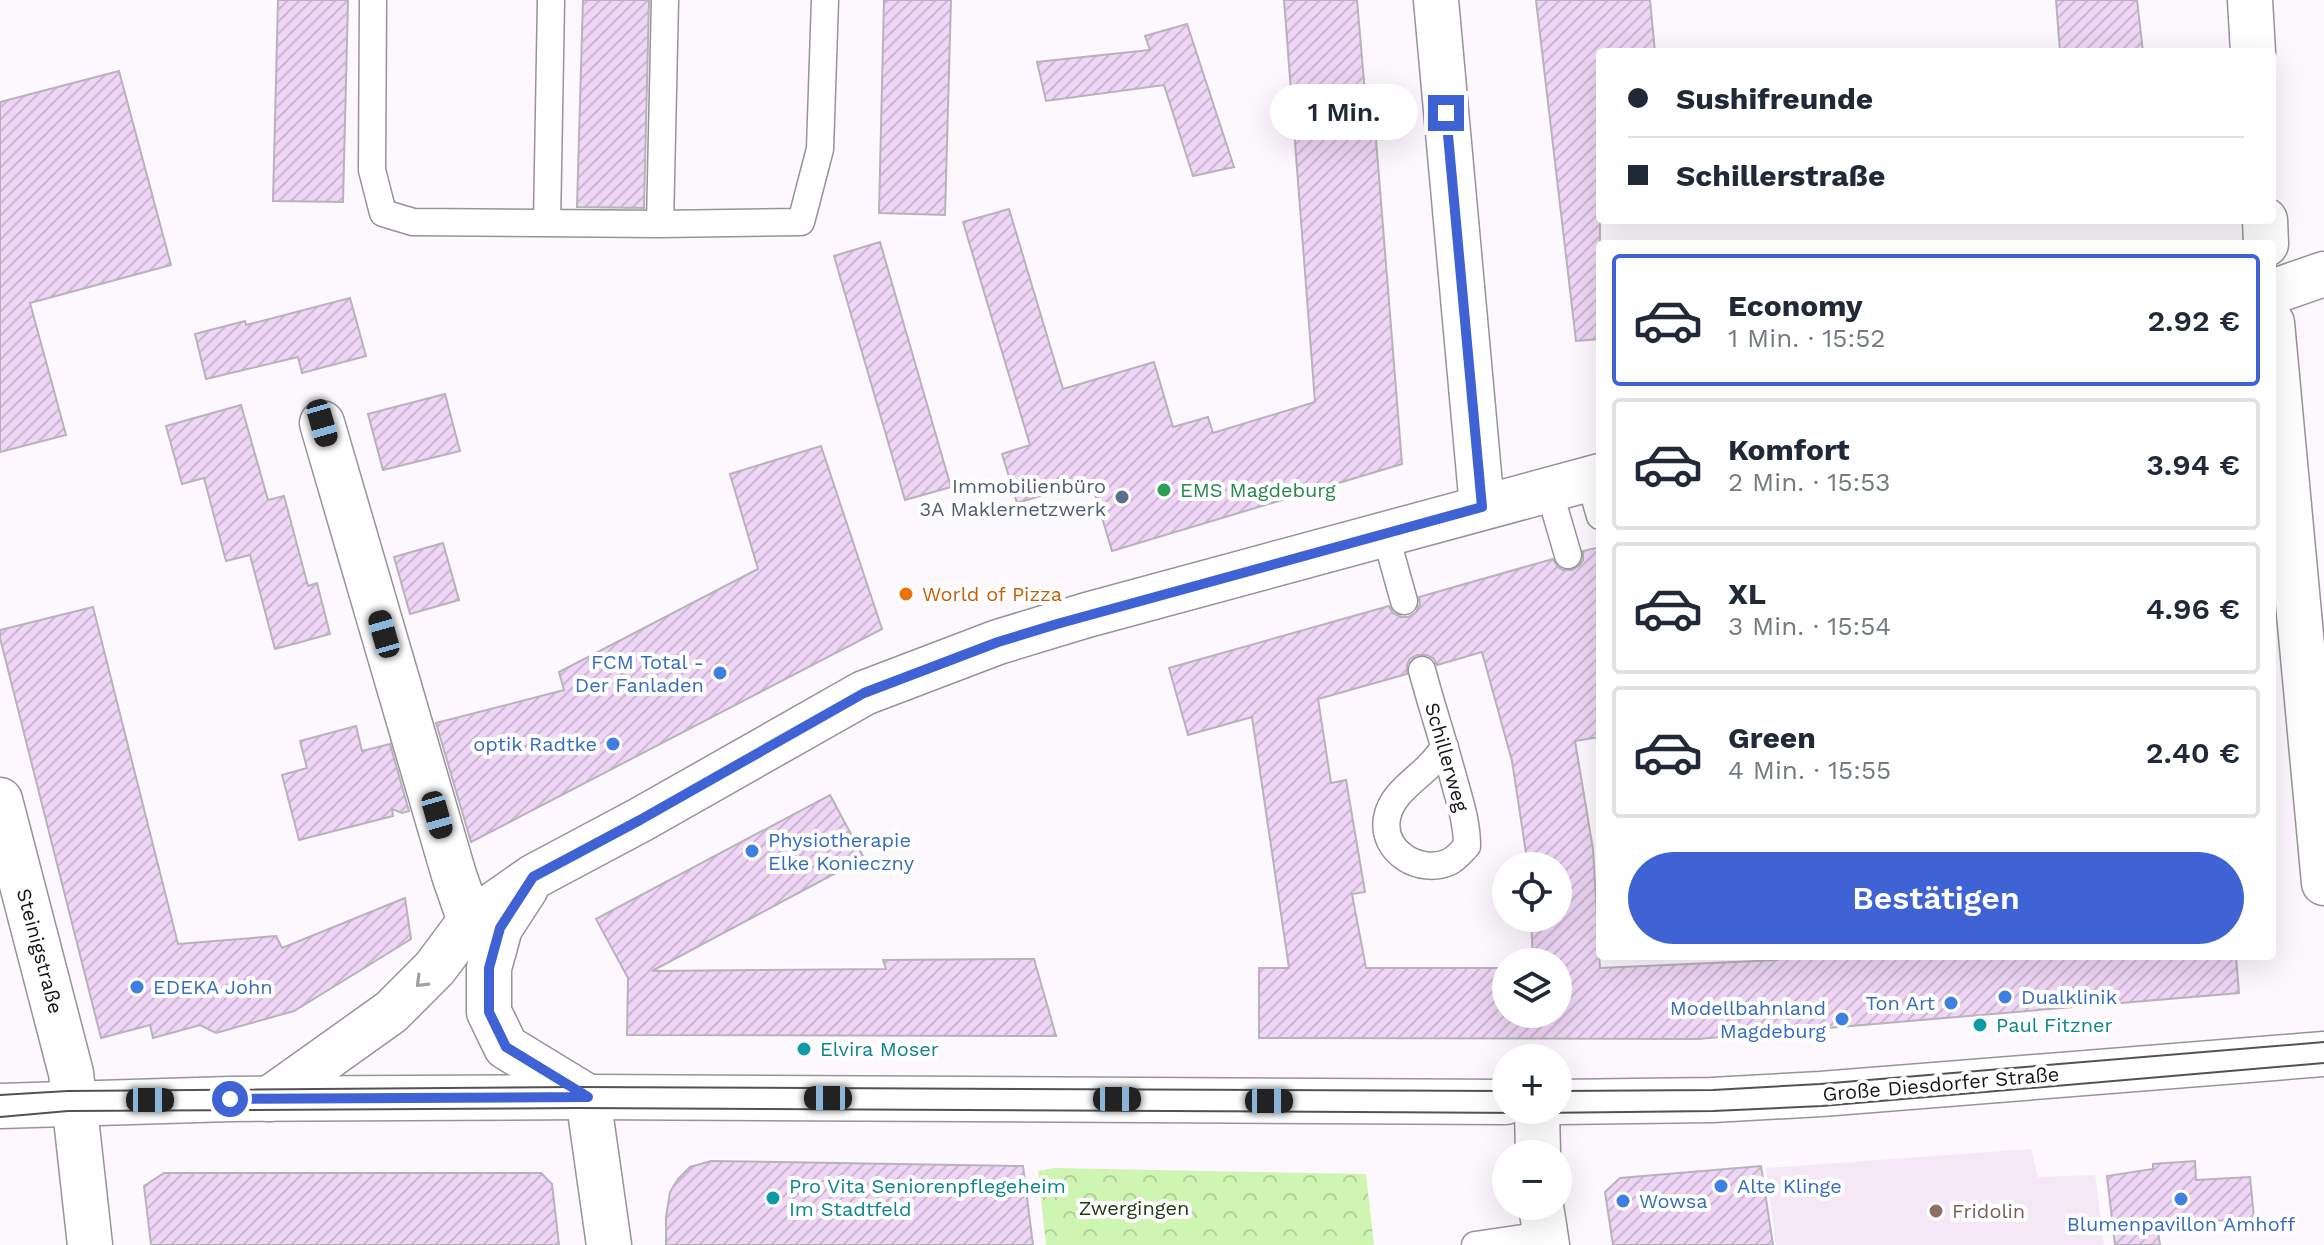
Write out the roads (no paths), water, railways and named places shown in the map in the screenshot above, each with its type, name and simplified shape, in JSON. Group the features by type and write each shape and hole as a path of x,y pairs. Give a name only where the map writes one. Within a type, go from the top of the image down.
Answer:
{"street":[{"path":"1436,0 1482,507"},
{"path":"2250,0 2253,48"},
{"path":"2276,291 2324,274"},
{"path":"2276,366 2324,883"},
{"path":"322,423 470,921"},
{"path":"269,1099 391,1012 435,968 470,921 533,877 864,693 998,642 1123,604 1482,507 1584,490"},
{"name":"Steinigstraße","path":"0,800 66,1047 76,1102 90,1245"},
{"path":"533,877 500,928 489,968 489,1012 506,1047 588,1097"},
{"name":"Große Diesdorfer Straße","path":"1572,1102 1712,1100 1821,1094 2324,1054"},
{"path":"588,1097 609,1245"},
{"path":"0,1106 269,1099 588,1097 1492,1102"}],"lane":[{"path":"373,0 372,170 383,213 413,222 660,224 801,222 820,149 825,0"},
{"path":"547,223 551,0"},
{"path":"660,224 665,0"},
{"path":"1568,555 1584,490"},
{"path":"1385,533 1404,601"},
{"name":"Schillerweg","path":"1422,670 1445,747 1467,829 1467,846 1452,861 1437,866 1421,865 1399,854 1393,847 1387,830 1387,816 1407,785 1432,764 1445,747"},
{"path":"1475,1245 1544,1229"}],"tram line":[{"path":"1572,1091 1713,1090 1820,1084 2324,1042"},
{"path":"0,1117 68,1111 578,1108 1537,1113 1713,1111 1822,1106 2324,1063"},
{"path":"0,1095 68,1091 572,1087 1492,1091"}],"place":[{"name":"EMS Magdeburg","path":"1164,490"},
{"name":"Immobilienbüro 3A Maklernetzwerk","path":"1122,497"},
{"name":"World of Pizza","path":"906,594"},
{"name":"FCM Total - Der Fanladen","path":"720,673"},
{"name":"optik Radtke","path":"613,744"},
{"name":"Physiotherapie Elke Konieczny","path":"752,851"},
{"name":"EDEKA John","path":"137,987"},
{"name":"Dualklinik","path":"2005,997"},
{"name":"Ton Art","path":"1951,1003"},
{"name":"Modellbahnland Magdeburg","path":"1842,1019"},
{"name":"Paul Fitzner","path":"1980,1025"},
{"name":"Elvira Moser","path":"804,1049"},
{"name":"Alte Klinge","path":"1721,1186"},
{"name":"Pro Vita Seniorenpflegeheim Im Stadtfeld","path":"773,1198"},
{"name":"Blumenpavillon Amhoff","path":"2181,1199"},
{"name":"Wowsa","path":"1623,1201"},
{"name":"Fridolin","path":"1936,1211"}],"park label":[{"name":"Zwergingen","path":"1134,1208"}]}
